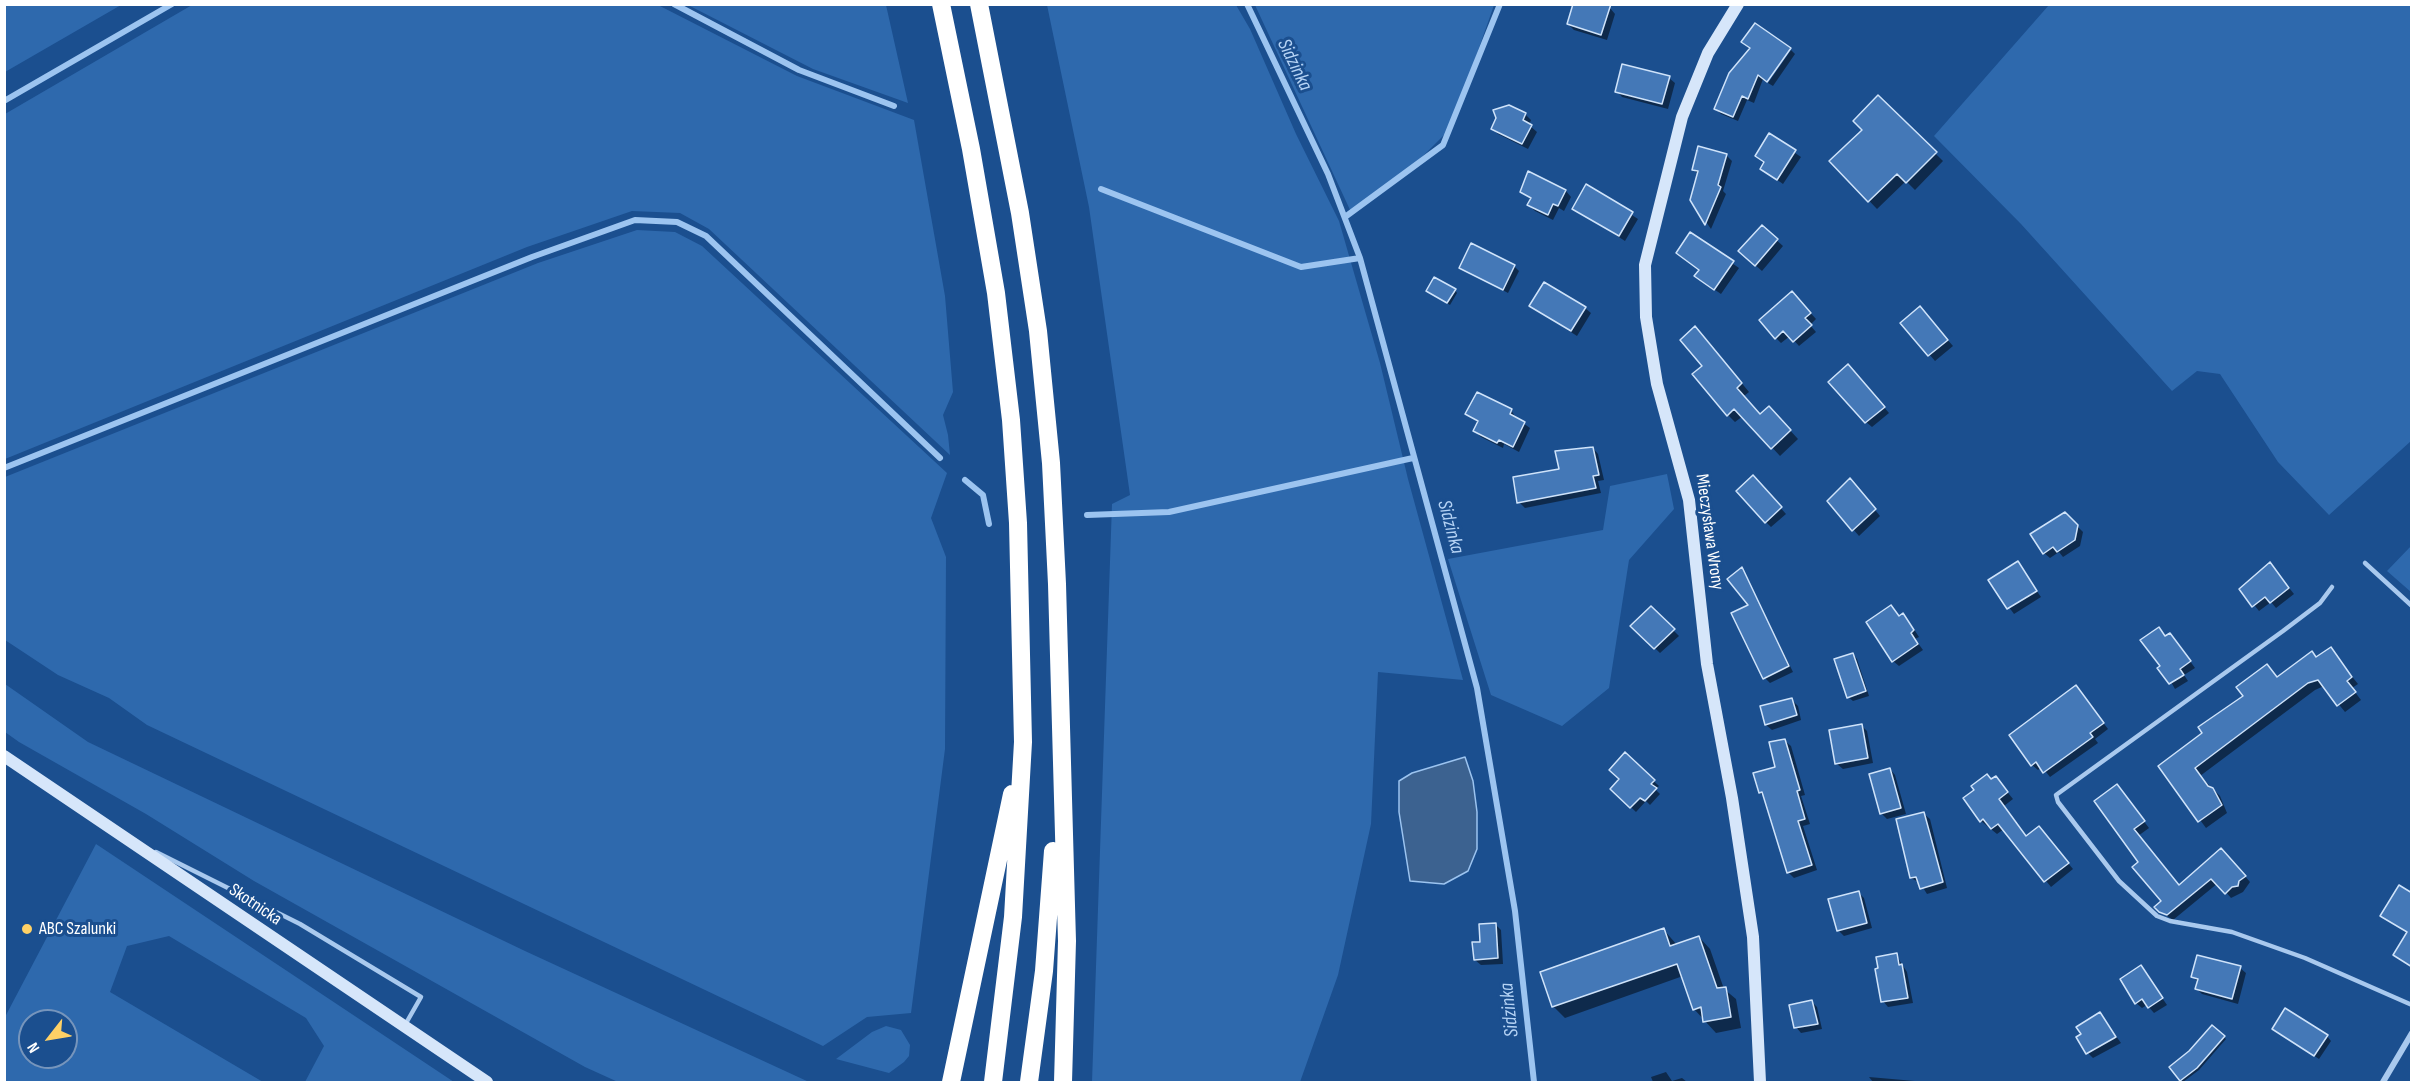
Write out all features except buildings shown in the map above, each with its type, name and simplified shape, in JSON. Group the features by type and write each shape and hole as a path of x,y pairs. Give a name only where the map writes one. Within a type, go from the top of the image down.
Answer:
{"highway":[{"path":"941,4 984,218 1006,375 1018,523 1023,742 1013,917 993,1083"},
{"path":"979,4 1018,202 1038,331 1051,463 1057,584 1066,941 1063,1083"},
{"path":"1029,1083 1045,959 1059,720"},
{"path":"951,1083 1023,742"}],"street":[{"name":"Mieczysława Wrony","path":"1738,4 1708,53 1682,117 1645,265 1646,317 1657,384 1689,500 1707,664 1732,798 1753,937 1760,1083"},
{"name":"Skotnicka","path":"4,756 487,1083"},
{"path":"2383,1083 2412,1034"}],"lane":[{"path":"2365,563 2412,606"},
{"path":"2332,587 2320,603 2283,631 2056,795 2058,802 2119,881 2157,916 2170,921 2232,932 2314,962 2412,1005"},
{"path":"117,833 300,924 421,997 404,1027"}],"shaded area":[{"path":"5,4 121,4 121,5 5,72"},
{"path":"192,5 658,5 797,76 914,120 945,296 953,392 943,415 950,455 709,229 680,213 632,211 527,247 5,459 5,114"},
{"path":"688,5 886,5 908,103 813,69"},
{"path":"1047,5 1236,5 1250,29 1296,134 1339,221 1380,363 1408,479 1463,680 1378,672 1371,824 1338,975 1300,1082 1092,1082 1112,504 1130,495 1089,207"},
{"path":"1255,5 1494,5 1451,128 1420,159 1351,212"},
{"path":"2049,5 2411,5 2411,441 2329,515 2278,462 2220,374 2197,371 2172,391 2021,224 1934,136"},
{"path":"637,230 675,232 702,246 947,473 931,518 946,557 945,749 911,1013 867,1017 823,1046 147,725 109,698 58,675 5,640 5,477 538,263"},
{"path":"1667,474 1674,509 1629,560 1609,688 1562,726 1491,695 1448,559 1603,530 1610,486"},
{"path":"2411,546 2411,592 2387,571"},
{"path":"5,684 88,742 525,951 809,1082 618,1082 585,1067 254,881 146,814 19,742 5,732"},
{"path":"1465,757 1473,781 1477,812 1477,849 1468,871 1444,884 1410,881 1399,812 1399,781 1412,773"},
{"path":"96,844 454,1082 305,1082 324,1046 306,1018 169,936 127,946 110,992 263,1082 5,1082 5,1017"},
{"path":"886,1026 901,1030 910,1045 909,1056 889,1073 836,1059 872,1032"}],"waterway":[{"path":"4,101 172,4"},
{"path":"674,4 799,70 894,106"},
{"name":"Sidzinka","path":"1247,4 1328,174 1360,258 1477,688 1515,911 1534,1082"},
{"path":"1345,217 1443,145 1500,4"},
{"path":"1101,189 1301,267 1360,258"},
{"path":"4,468 532,257 635,220 677,222 706,236 940,458"},
{"path":"1087,515 1169,512 1413,458"},
{"path":"965,480 983,495 989,524"}],"place":[{"name":"ABC Szalunki","path":"27,929"}]}
